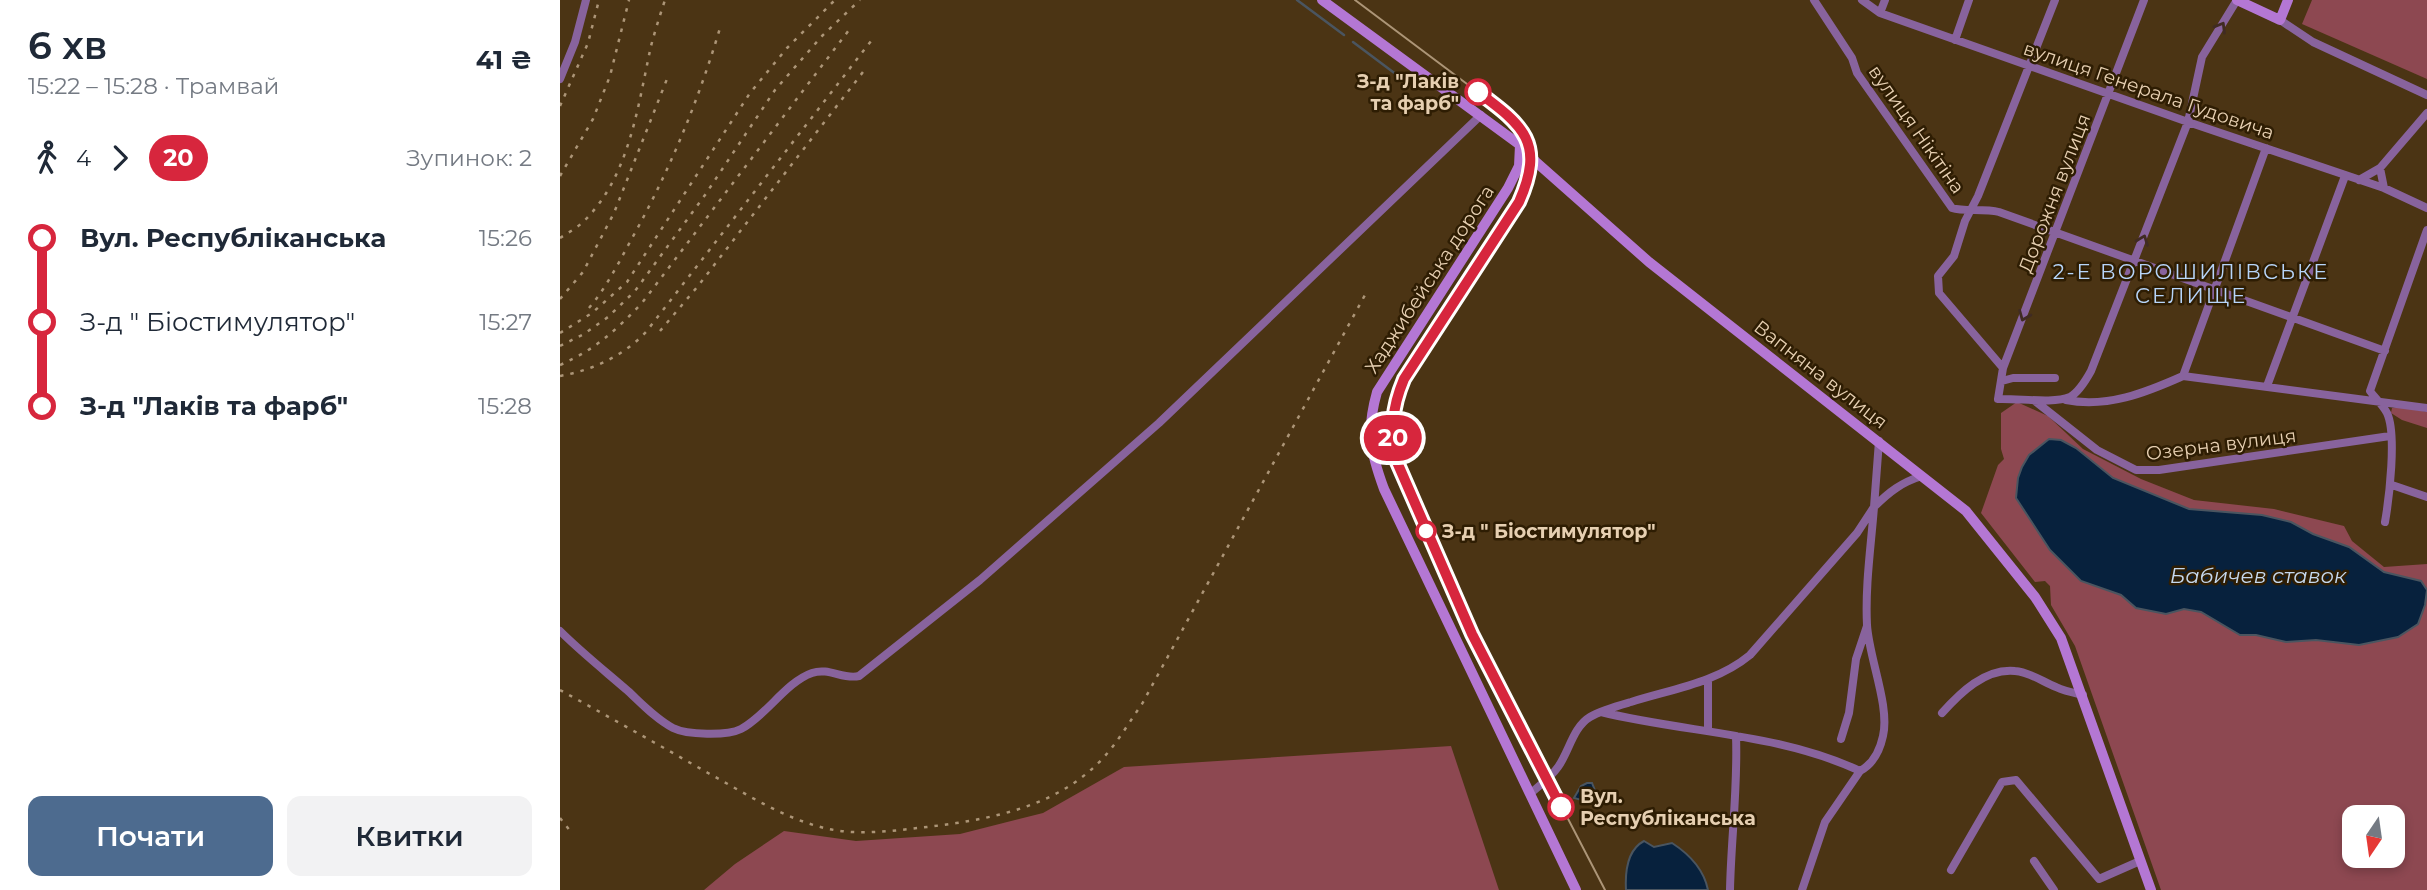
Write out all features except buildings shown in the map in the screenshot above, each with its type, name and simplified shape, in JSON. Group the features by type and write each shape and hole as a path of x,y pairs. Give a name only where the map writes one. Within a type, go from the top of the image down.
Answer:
{"street":[{"path":"560,79 575,42 586,0"},
{"name":"Вапняна вулиця","path":"1322,0 1520,145 1649,262 1966,511 2035,597 2061,638 2151,890"},
{"name":"вулиця Нікітіна","path":"1814,0 1852,58 1857,73 1948,203 1956,210 1999,212 2385,351"},
{"name":"вулиця Генерала Гудовича","path":"1862,0 1880,13 2384,188 2427,208"},
{"path":"1880,13 1885,0"},
{"path":"1955,40 1969,0"},
{"path":"2003,368 1939,293 1938,276 1954,256 2055,0"},
{"name":"Дорожня вулиця","path":"2035,401 2019,397 1998,399 2003,368 2144,0"},
{"path":"2035,401 2070,397 2081,387 2091,371 2188,122 2202,57 2237,0 2280,20 2313,42 2427,95"},
{"path":"2280,20 2288,0"},
{"path":"2359,180 2380,168 2427,113"},
{"path":"560,631 657,717 675,729 690,733 727,733 741,729 800,680 813,673 827,671 845,677 859,676 980,580 1159,423 1248,341 1481,115"},
{"name":"Хаджибейська дорога","path":"1520,145 1519,166 1508,188 1377,392 1370,417 1374,463 1384,489 1576,890"},
{"path":"2183,376 2266,148"},
{"path":"2380,168 2384,188"},
{"path":"2267,386 2345,176"},
{"path":"2385,522 2392,485 2390,436 2387,413 2370,391 2427,230"},
{"path":"2059,398 2088,403 2118,400 2154,389 2183,376 2427,408"},
{"path":"2001,381 2013,378 2055,378"},
{"name":"Озерна вулиця","path":"2035,401 2097,450 2136,470 2159,470 2390,436"},
{"path":"1802,890 1825,822 1860,771 1869,766 1884,735 1867,626 1879,441"},
{"path":"1531,793 1560,764 1583,723 1601,712 1708,679 1737,666 1750,655 1857,533 1874,507 1890,491 1922,476"},
{"path":"2392,485 2427,498"},
{"path":"1841,739 1849,713 1856,659 1867,626"},
{"path":"1942,713 1959,693 1989,675 2008,671 2038,678 2058,688 2082,695"},
{"path":"1708,679 1708,731"},
{"path":"1601,712 1737,736 1815,754 1860,771"},
{"path":"1730,890 1737,736"},
{"path":"1951,870 2002,782 2016,780 2099,878 2140,860"},
{"path":"2034,861 2054,890"}],"shaded area":[{"path":"2312,0 2427,0 2427,79 2302,24"},
{"path":"2017,402 2048,416 2083,449 2141,479 2194,500 2274,509 2344,526 2352,541 2384,567 2427,564 2427,890 2161,890 2075,646 2051,605 2050,586 2045,581 2035,582 1981,513 1998,465 2004,459 2001,449 2001,413"},
{"path":"2402,407 2427,412 2427,428 2402,420 2391,413 2392,408"},
{"path":"1451,746 1499,890 704,890 735,864 784,831 856,841 960,834 1043,813 1124,767"}],"water":[{"name":"Бабичев ставок","path":"2049,439 2061,440 2076,448 2113,478 2189,509 2262,515 2291,522 2313,534 2349,547 2384,572 2421,581 2427,590 2418,624 2398,637 2359,645 2316,640 2286,642 2256,635 2240,635 2201,612 2184,609 2166,614 2136,608 2121,595 2081,581 2050,550 2016,498 2022,467 2029,455"},
{"path":"1592,783 1596,804 1574,798 1581,786"},
{"path":"1644,841 1654,847 1672,843 1678,847 1699,869 1708,890 1626,890 1631,856"}],"waterway":[{"path":"1297,0 1344,35"},
{"path":"1353,42 1405,81"}],"tram line":[{"path":"1355,0 1511,117 1520,127 1529,148 1530,168 1519,202 1404,379 1395,406 1394,443 1405,483 1472,634 1605,890"},
{"name":"20","path":"1478,92 1511,117 1520,128 1528,142 1531,156 1529,180 1519,202 1404,379 1393,410 1393,443 1397,462 1472,634 1561,807"}],"railway":[{"path":"560,106 588,43 599,0"},
{"path":"560,176 593,119 610,76 629,0"},
{"path":"560,238 583,222 601,201 613,181 630,138 651,46 665,0"},
{"path":"560,333 592,313 627,282 750,93 787,48 835,0"},
{"path":"560,346 584,334 608,317 635,291 705,195 775,90 822,36 860,0"},
{"path":"589,308 616,267 670,163 692,110 720,28"},
{"path":"560,365 604,338 642,303 849,30"},
{"path":"560,376 607,361 646,332 871,41"},
{"path":"660,331 698,286 863,72"},
{"path":"560,299 583,272 614,213 667,79"},
{"path":"560,690 788,816 831,829 872,832 951,824 1023,808 1046,799 1087,773 1105,756 1142,704 1365,295"},
{"path":"560,818 571,832"}],"place":[{"name":"З-д \"Лаків та фарб\"","path":"1478,92"},
{"name":"З-д \" Біостимулятор\"","path":"1426,531"},
{"name":"Вул. Республіканська","path":"1561,807"}],"district":[{"name":"2-Е ВОРОШИЛІВСЬКЕ СЕЛИЩЕ","path":"2191,284"}]}
